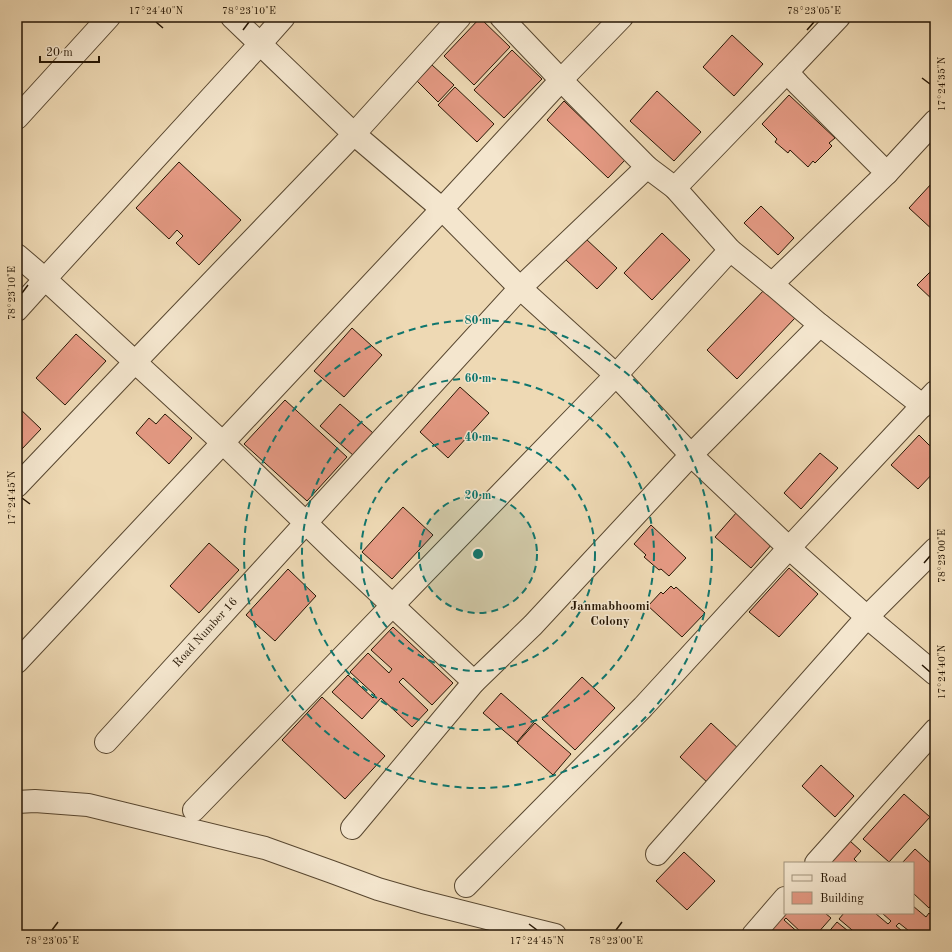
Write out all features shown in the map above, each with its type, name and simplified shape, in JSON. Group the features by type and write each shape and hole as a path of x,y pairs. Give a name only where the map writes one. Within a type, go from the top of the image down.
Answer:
{"street":[{"path":"17,118 109,17"},
{"path":"232,17 354,134 442,209 520,288 616,375 692,455 789,548 867,617 935,674"},
{"path":"17,310 284,17"},
{"path":"17,486 354,134 460,17"},
{"path":"466,886 643,707 789,548 929,399 820,325 730,250 675,188 647,167 501,17"},
{"path":"17,662 561,80 622,17"},
{"path":"675,188 839,17"},
{"path":"787,72 887,173"},
{"path":"772,284 887,173 935,121"},
{"name":"Road Number 16","path":"106,742 520,288 647,167"},
{"path":"194,810 616,375 730,250"},
{"path":"17,255 223,443 392,606 474,682"},
{"path":"352,828 474,682 532,625 692,455 820,325"},
{"path":"657,854 867,617 935,549"},
{"path":"817,862 935,730"},
{"path":"17,802 35,801 88,805 266,848 378,889 423,902 555,935"},
{"path":"752,935 784,899"}],"building":[{"path":"480,18 510,47 474,85 444,56"},
{"path":"732,35 763,64 734,96 703,67"},
{"path":"512,50 542,79 504,118 474,90"},
{"path":"432,65 454,85 438,102 417,81"},
{"path":"455,87 494,124 477,142 438,105"},
{"path":"657,91 701,132 674,161 630,121"},
{"path":"789,95 835,138 829,143 832,146 815,163 813,161 808,167 790,150 788,153 775,142 777,139 762,124"},
{"path":"564,101 625,160 608,178 547,120"},
{"path":"179,162 241,220 199,265 176,243 183,236 177,230 169,239 136,208"},
{"path":"932,183 935,185 935,232 909,208"},
{"path":"761,206 794,238 778,255 744,223"},
{"path":"662,233 690,260 652,300 624,273"},
{"path":"586,239 617,268 597,289 566,260"},
{"path":"17,263 25,271 17,280"},
{"path":"935,267 935,302 917,285"},
{"path":"765,289 795,318 737,379 707,350"},
{"path":"352,328 382,355 344,397 314,371"},
{"path":"76,334 106,361 65,405 36,378"},
{"path":"460,387 489,413 448,458 420,432"},
{"path":"285,400 347,457 307,501 244,444"},
{"path":"340,404 373,433 354,456 320,426"},
{"path":"17,406 41,429 21,450 17,446"},
{"path":"165,414 192,438 169,464 136,433 149,418 156,424"},
{"path":"919,435 935,451 935,471 918,489 891,465"},
{"path":"820,453 838,468 801,509 784,493"},
{"path":"403,507 433,535 392,579 362,552"},
{"path":"737,512 773,543 751,568 715,537"},
{"path":"651,525 686,558 669,576 661,569 659,570 644,557 646,555 634,544"},
{"path":"209,543 239,570 199,613 170,586"},
{"path":"789,568 818,594 779,637 749,612"},
{"path":"288,569 316,596 275,641 246,615"},
{"path":"671,586 674,589 676,587 705,613 682,637 648,606 661,592 663,594"},
{"path":"393,627 453,683 432,705 403,678 399,682 428,710 412,727 381,698 362,719 332,692 348,675 373,698 375,695 350,672 368,653 389,673 392,669 371,650"},
{"path":"582,677 615,708 575,750 542,719"},
{"path":"501,693 534,722 517,742 483,713"},
{"path":"322,697 385,756 345,799 282,740"},
{"path":"535,723 571,754 553,775 517,743"},
{"path":"711,723 740,750 709,784 680,757"},
{"path":"821,765 854,796 835,817 802,786"},
{"path":"904,794 930,817 889,862 863,839"},
{"path":"850,841 861,851 854,859 857,862 830,862"},
{"path":"915,849 935,867 935,900 929,908 914,894 914,862 903,862"},
{"path":"684,852 715,881 687,910 656,881"},
{"path":"914,907 926,917 929,913 935,919 935,926 928,935 914,935 899,923 896,926 907,935 858,935 839,919 843,914 876,914 888,924 891,921 883,914 914,914"},
{"path":"784,914 826,914 831,918 816,935 804,935 786,918 784,920 801,935 763,935"},
{"path":"837,922 853,935 826,935"}],"district":[{"name":"Janmabhoomi Colony","path":"610,614"}]}
